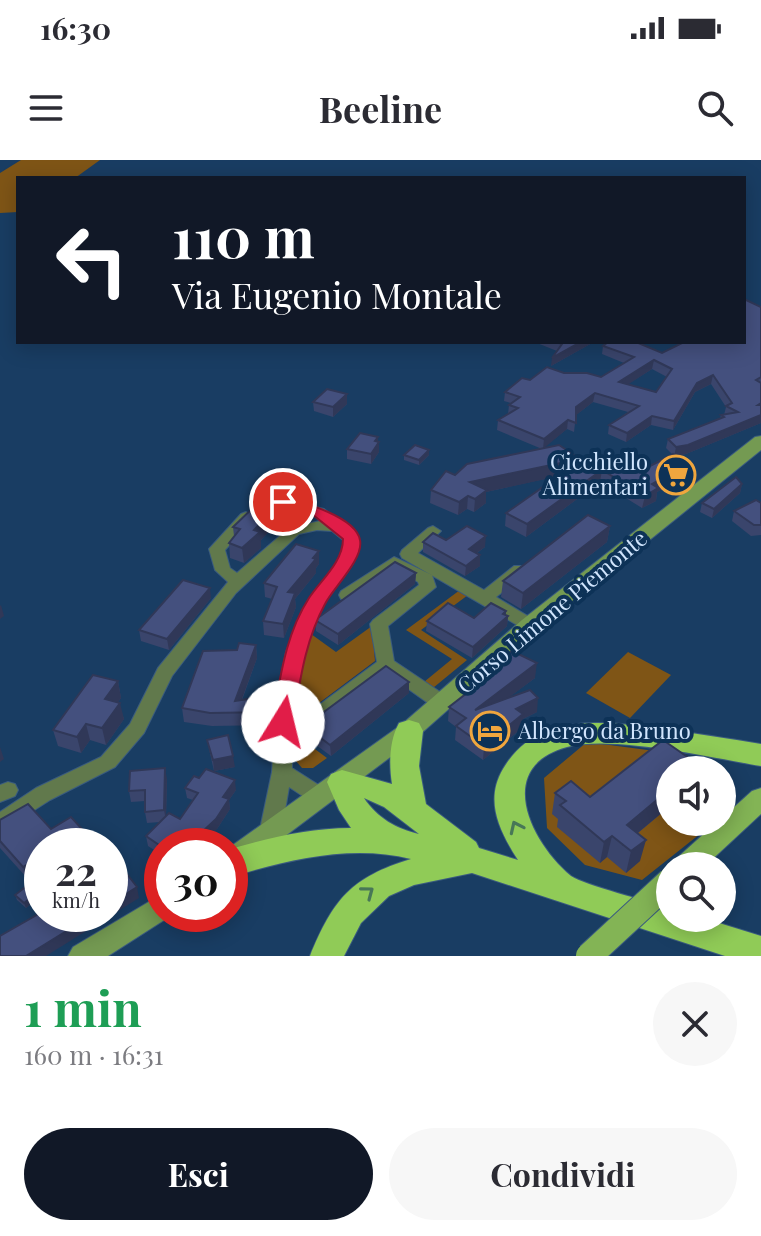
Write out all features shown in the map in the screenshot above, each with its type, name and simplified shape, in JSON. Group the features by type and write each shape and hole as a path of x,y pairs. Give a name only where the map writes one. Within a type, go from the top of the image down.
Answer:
{"highway":[{"path":"409,731 404,766 411,807"},
{"path":"577,894 528,851 511,820 511,781 529,753 554,739 592,731 761,755"},
{"path":"331,789 382,791 411,807 432,828 477,861"},
{"path":"331,789 349,804 359,819 397,842"},
{"path":"248,858 325,841 397,842 477,861 761,952"},
{"path":"327,956 338,925 359,897 382,882 434,867 477,861"}],"main road":[{"name":"Corso Limone Piemonte","path":"248,850 409,731 530,625 761,441"},
{"path":"702,852 761,798"},
{"path":"589,956 656,894"},
{"path":"83,956 144,917"}],"street":[{"path":"238,582 223,570 217,549 251,511 283,502 319,512 351,538 352,547 316,602 295,652 283,716 282,772 270,834"},
{"path":"0,823 43,794 108,762 137,728 164,673 238,582 294,531 317,525 336,527"},
{"path":"433,531 408,554 530,625"},
{"path":"347,595 394,562 426,579 428,587 379,624 386,664 442,703"},
{"path":"485,598 530,562"},
{"path":"318,716 386,664"},
{"path":"282,772 331,789"}],"shaded area":[{"path":"21,160 100,160 78,176 16,176 16,212 0,213 0,173"},
{"path":"460,590 468,595 421,630 467,660 433,688 424,682 452,659 406,630"},
{"path":"372,626 375,661 307,712 315,726 300,738 327,758 313,768 302,768 290,754 298,667 311,634 336,652"},
{"path":"628,652 671,675 630,718 586,693"},
{"path":"587,742 671,756 656,756 656,836 697,836 677,852 656,852 656,869 642,880 585,865 547,828 544,778"}],"building":[{"path":"746,300 761,307 761,377 756,380 761,383 761,403 758,405 761,405 761,415 676,447 668,439 724,417 721,415 738,412 726,406 732,403 713,375 697,383 674,421 652,416 627,433 609,425 639,406 595,393 576,407 576,423 568,420 544,439 498,420 518,408 509,405 520,397 505,392 522,378 530,380 547,367 564,373 587,373 601,377 634,357 603,346 606,344 641,344 662,353 680,344 746,344","holes":["654,360 672,369 656,392 619,382"]},
{"path":"562,344 577,344 552,358"},
{"path":"327,389 347,394 333,407 313,402"},
{"path":"360,433 378,437 375,441 379,442 371,454 347,449"},
{"path":"415,445 429,450 419,460 404,455"},
{"path":"559,445 580,459 470,482 487,490 475,499 468,496 459,502 431,490 446,471 455,475 467,464"},
{"path":"673,454 690,463 652,484 658,488 645,496 602,470 527,524 506,513 587,456 599,458 605,455 627,468 641,460 650,466"},
{"path":"736,477 742,484 714,509 702,503"},
{"path":"273,496 295,498 282,510 276,508 254,530 260,532 242,548 229,543 240,529 233,527 258,503"},
{"path":"756,500 761,503 761,525 754,525 734,511"},
{"path":"588,515 610,526 523,593 503,581"},
{"path":"467,526 486,536 469,549 480,555 466,566 423,542 433,533 446,540"},
{"path":"296,544 319,551 313,558 316,559 288,592 295,593 283,624 263,621 277,587 264,583"},
{"path":"395,562 416,573 338,634 315,620"},
{"path":"183,580 210,588 167,639 139,630"},
{"path":"448,603 474,618 491,603 506,611 503,614 508,616 473,647 427,621"},
{"path":"239,643 256,645 235,701 266,696 269,712 210,713 182,708 203,651 237,650"},
{"path":"512,651 537,663 475,710 530,690 538,698 516,709 523,714 484,746 456,726 466,718 449,707 494,672 489,668"},
{"path":"386,666 409,682 330,745 305,726"},
{"path":"93,675 118,681 105,699 120,703 102,728 86,724 77,737 53,730"},
{"path":"228,735 233,756 213,760 207,740"},
{"path":"663,740 686,756 656,756 656,801 627,825 646,840 631,851 612,836 604,842 560,805 566,801 555,793 571,781 590,797"},
{"path":"165,768 164,810 145,812 145,790 129,791 130,771"},
{"path":"206,769 235,780 223,797 229,799 216,819 206,828 154,828 169,813 180,819 198,793 185,788 194,776 199,778"},
{"path":"28,804 50,828 24,828 23,867 0,841 0,820"},
{"path":"71,817 81,828 53,828"},
{"path":"128,875 137,887 128,893"},
{"path":"24,888 24,903 15,895"},
{"path":"24,922 24,932 65,932 26,956 0,956 0,936"}],"place":[{"name":"Cicchiello Alimentari","path":"676,475"},
{"name":"Albergo da Bruno","path":"490,731"}],"route":[{"path":"283,502 319,512 351,538 352,547 316,602 295,652 283,722"}]}
